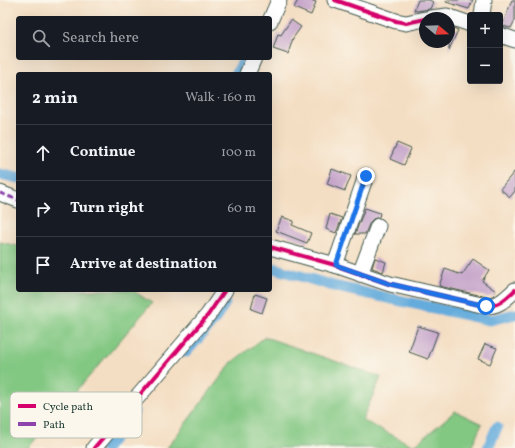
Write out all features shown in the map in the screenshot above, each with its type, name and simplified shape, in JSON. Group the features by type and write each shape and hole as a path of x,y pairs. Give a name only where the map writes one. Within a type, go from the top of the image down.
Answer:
{"street":[{"path":"272,16 279,0"},
{"path":"335,0 396,21 406,23 419,20"},
{"path":"482,12 484,0"},
{"path":"455,19 467,23"},
{"path":"503,36 515,40"},
{"path":"248,72 253,60"},
{"path":"336,265 366,176"},
{"path":"0,194 16,199"},
{"path":"360,274 378,226"},
{"path":"272,248 336,265 390,284 486,306 495,306 501,303 515,290"},
{"path":"142,392 208,315 224,292"},
{"path":"94,448 103,438"}],"green space":[{"path":"0,242 16,246 16,292 135,292 152,303 76,392 10,392 10,438 37,438 28,448 0,448"},
{"path":"265,337 381,377 362,420 414,446 455,411 482,424 471,448 167,448 232,362"}],"building":[{"path":"298,0 311,0 316,2 311,15 294,8"},
{"path":"418,0 429,0 433,2 430,9 417,11 414,10"},
{"path":"447,0 473,0 469,9 446,2"},
{"path":"512,0 515,0 515,20 511,28 503,26"},
{"path":"291,20 301,27 293,38 288,54 273,49 278,34 281,35"},
{"path":"455,29 458,30 455,37"},
{"path":"397,143 411,149 404,165 390,159"},
{"path":"332,169 351,176 345,191 327,184"},
{"path":"515,171 515,191 510,197 500,189"},
{"path":"365,208 380,213 379,217 370,222 365,234 355,234"},
{"path":"330,214 342,218 336,233 326,229"},
{"path":"282,217 294,221 292,225 311,233 307,243 276,231"},
{"path":"375,258 386,262 383,272 372,268"},
{"path":"473,259 489,270 482,281 496,291 493,296 487,297 439,286 445,269 462,275"},
{"path":"255,294 267,298 262,313 251,309"},
{"path":"418,326 438,332 428,359 409,352"},
{"path":"485,344 497,348 490,364 478,359"}],"waterway":[{"path":"237,72 244,60"},
{"path":"0,174 16,178"},
{"path":"272,268 337,287 490,320 515,314"},
{"path":"186,352 215,319 225,303"},
{"path":"488,448 497,427"},
{"path":"106,448 114,438"}],"marked path":[{"path":"0,193 16,199"}],"cycle path":[{"path":"335,0 396,21 406,23 419,20"},
{"path":"272,248 335,265 390,284 486,306 495,305 515,290"},
{"path":"142,392 208,315 224,292"},
{"path":"94,448 103,438"}],"route":[{"path":"366,176 336,265 390,284 486,306"}]}
